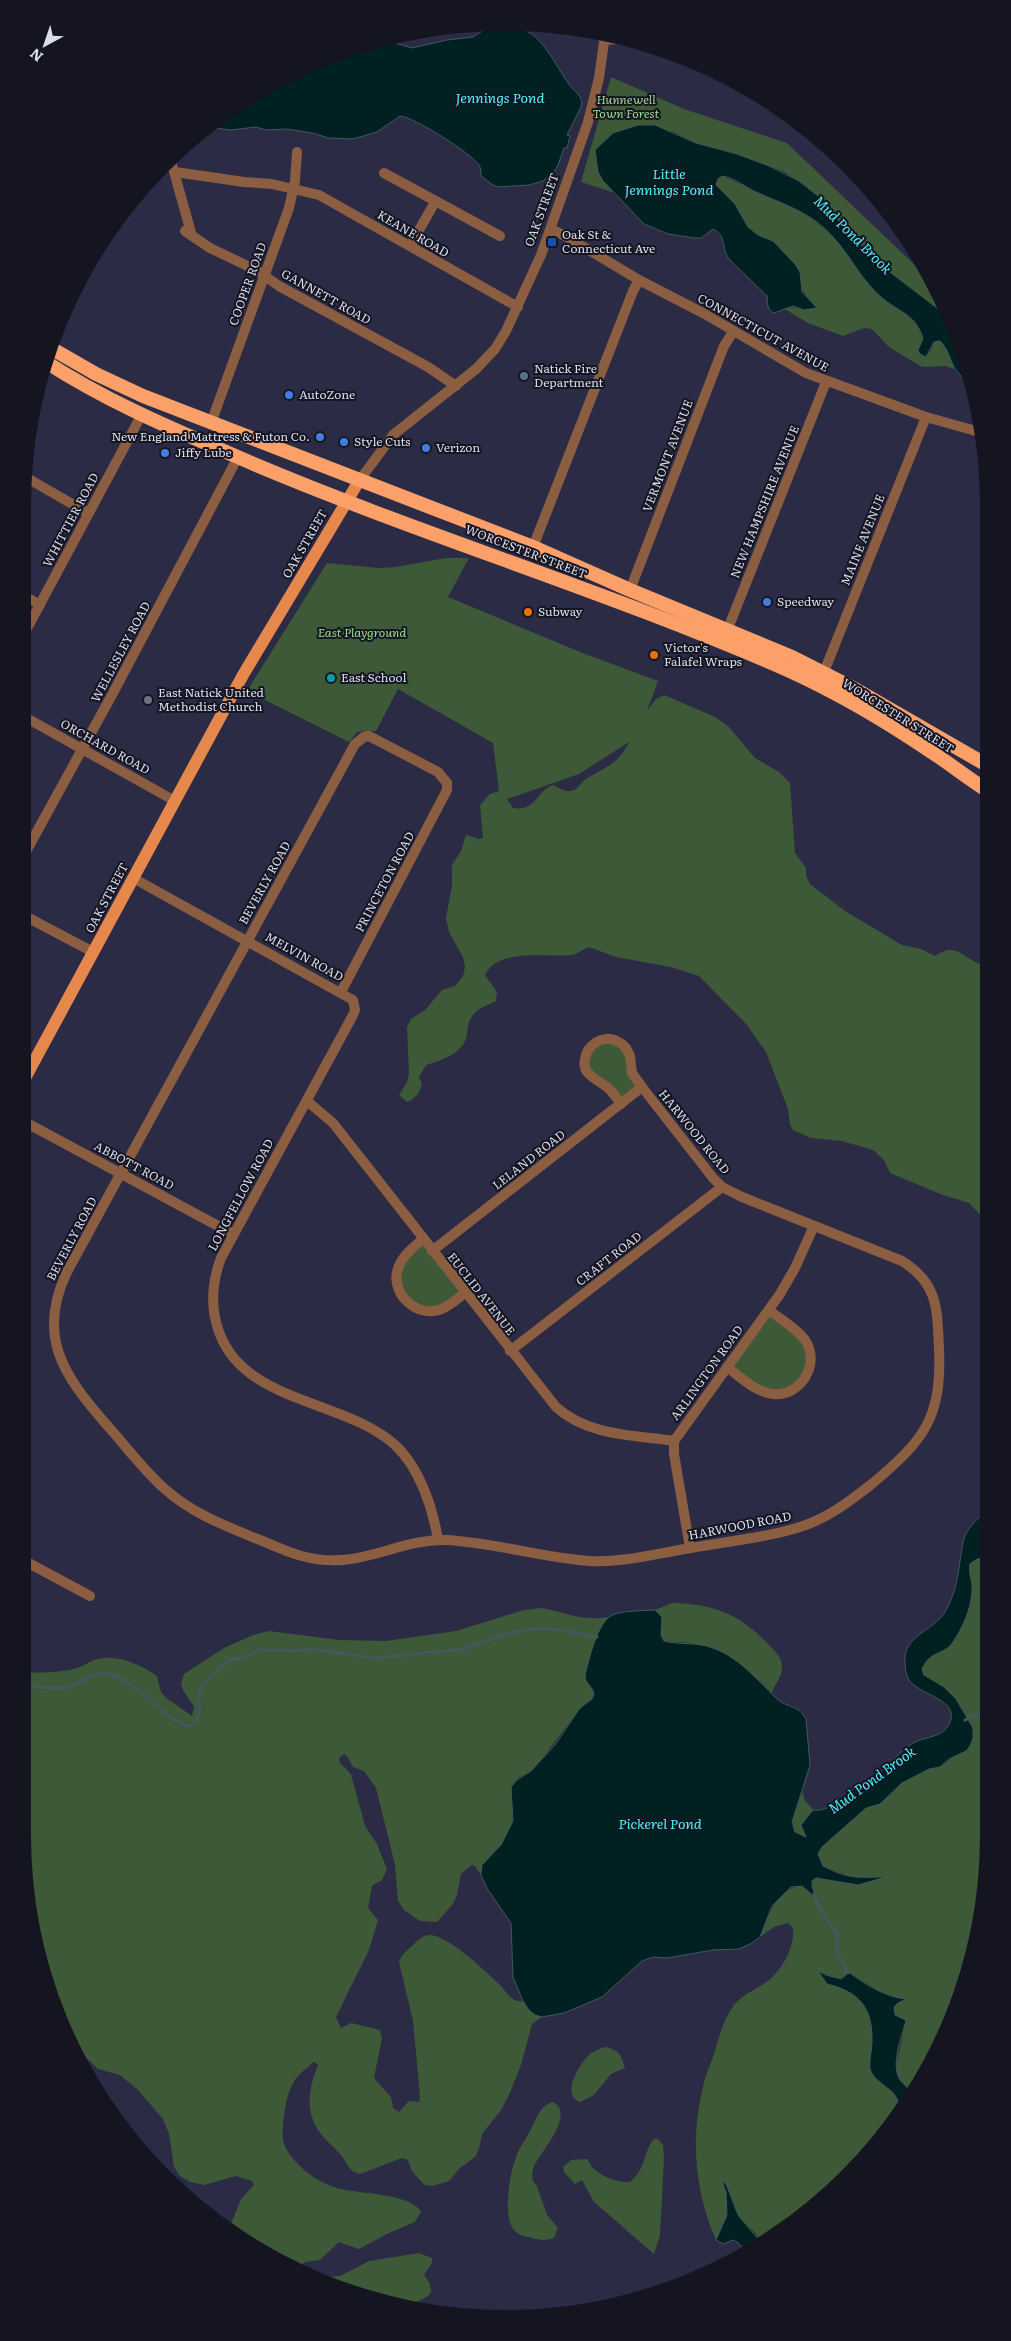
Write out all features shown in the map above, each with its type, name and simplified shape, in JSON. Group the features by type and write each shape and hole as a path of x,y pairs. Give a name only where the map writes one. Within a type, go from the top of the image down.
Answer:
{"highway":[{"name":"WORCESTER STREET","path":"57,351 117,385 532,547 824,672 980,761"},
{"name":"WORCESTER STREET","path":"52,366 100,394 238,457 346,501 783,668 822,686 868,712 930,751 980,786"},
{"path":"958,772 970,754"}],"main road":[{"name":"OAK STREET","path":"31,1066 243,675 359,481"}],"street":[{"name":"OAK STREET","path":"359,481 393,435 456,386 495,349 518,307 551,229 592,109 604,41"},
{"name":"COOPER ROAD","path":"211,423 289,208 294,188 297,152"},
{"path":"173,167 175,172"},
{"name":"KEANE ROAD","path":"175,172 294,188 324,198 518,307"},
{"name":"GANNETT ROAD","path":"175,172 188,234 428,367 456,386"},
{"path":"384,173 500,236"},
{"path":"410,246 435,202"},
{"name":"CONNECTICUT AVENUE","path":"551,229 568,236 640,280 703,313 806,373 826,382 926,417 974,430"},
{"path":"532,547 633,291 640,280"},
{"name":"VERMONT AVENUE","path":"630,590 724,346 733,332"},
{"name":"NEW HAMPSHIRE AVENUE","path":"727,631 826,382"},
{"name":"WHITTIER ROAD","path":"31,620 142,414"},
{"name":"MAINE AVENUE","path":"824,672 926,417"},
{"name":"WELLESLEY ROAD","path":"31,841 238,457"},
{"path":"32,481 88,513"},
{"path":"31,600 40,604"},
{"name":"ORCHARD ROAD","path":"31,721 175,801"},
{"name":"PRINCETON ROAD","path":"341,992 446,795 447,783 438,772 374,738 364,737"},
{"name":"BEVERLY ROAD","path":"364,737 355,744 67,1272 55,1306 53,1328 58,1352 68,1376 83,1398 156,1480 176,1498 210,1519 308,1558 336,1561 362,1558 438,1540"},
{"name":"MELVIN ROAD","path":"133,878 349,996 355,1004"},
{"path":"31,920 93,952"},
{"name":"LONGFELLOW ROAD","path":"355,1004 353,1015 221,1258 213,1291 216,1324 232,1355 245,1370 263,1382 358,1422 379,1433 397,1447 411,1464 417,1476 433,1518 438,1540"},
{"name":"HARWOOD ROAD","path":"438,1540 589,1561 616,1560 787,1531 830,1514 853,1499 908,1452 923,1433 934,1410 940,1374 936,1306 928,1284 921,1275 902,1261 742,1197 722,1187 706,1170 642,1088 632,1073 630,1056 623,1044 613,1039 604,1038 592,1045 585,1055 587,1072 596,1082 607,1087 621,1104"},
{"name":"LELAND ROAD","path":"432,1251 642,1088"},
{"name":"EUCLID AVENUE","path":"307,1101 333,1123 548,1400 573,1420 601,1430 674,1441"},
{"name":"ABBOTT ROAD","path":"31,1125 234,1234"},
{"name":"CRAFT ROAD","path":"510,1351 722,1187"},
{"name":"ARLINGTON ROAD","path":"674,1441 769,1310 795,1268 814,1226"},
{"path":"423,1239 404,1257 397,1271 397,1283 402,1296 414,1307 436,1311 451,1304 465,1293"},
{"path":"726,1367 753,1386 767,1393 790,1392 801,1383 809,1368 810,1352 808,1346 800,1334 769,1310"},
{"path":"674,1441 674,1454 690,1548"},
{"path":"31,1565 90,1596"}],"green space":[{"name":"Hunnewell Town Forest","path":"611,77 684,109 787,143 913,264 936,308 882,266 842,225 823,200 785,172 737,154 696,143 672,131 613,133 600,148 596,163 602,178 615,193 581,182"},
{"path":"722,176 797,208 821,226 834,237 882,298 908,314 916,322 923,339 918,350 930,353 934,342 940,341 947,348 954,369 945,366 922,367 889,347 872,329 864,328 843,336 808,323 783,308 817,308 806,296 783,252 775,244 757,235 749,228 735,204 716,185 718,179"},
{"name":"East Playground","path":"446,558 469,558 448,597 580,652 658,681 647,711 656,699 664,695 715,717 728,726 755,758 779,772 790,783 795,853 806,868 806,876 810,884 845,911 902,945 921,949 935,956 949,950 955,951 980,964 980,1215 969,1203 943,1195 890,1173 884,1160 873,1150 842,1141 811,1138 793,1130 790,1125 788,1109 766,1052 747,1025 699,976 671,967 616,957 589,947 572,955 512,957 501,960 492,966 485,975 497,992 496,1001 475,1013 468,1026 466,1039 458,1050 448,1057 426,1065 419,1077 422,1084 415,1097 407,1102 399,1095 407,1082 409,1073 407,1027 411,1019 425,1010 442,990 455,986 463,976 465,967 463,957 449,932 446,918 452,886 452,865 461,851 466,835 479,839 483,838 480,805 490,794 499,791 493,743 398,689 376,731 357,732 349,742 247,691 327,563 379,568 396,567","holes":["629,742 616,761 586,779 571,791 566,791 553,785 543,791 532,804 521,808 513,808 507,799 579,774"]},
{"path":"618,1041 642,1087 621,1104 585,1066 592,1045"},
{"path":"423,1239 465,1293 451,1304 421,1310 397,1283 396,1277"},
{"path":"769,1310 793,1329 810,1352 801,1383 774,1394 727,1367"},
{"path":"980,1558 979,1867 971,1928 964,1958 944,2017 907,2088 899,2079 896,2066 906,2020 895,2015 894,2007 905,2000 881,1992 846,1971 846,1975 841,1979 819,1972 857,1997 863,2005 871,2025 870,2066 872,2074 894,2094 898,2101 882,2124 841,2171 794,2212 757,2237 739,2216 728,2189 722,2181 726,2192 727,2215 716,2240 703,2202 696,2163 696,2143 697,2123 704,2083 724,2023 737,2001 771,1978 786,1959 793,1936 793,1928 788,1923 774,1927 760,1937 770,1912 780,1897 793,1888 802,1886 815,1896 812,1881 816,1878 858,1885 884,1877 853,1878 823,1866 818,1854 822,1847 866,1808 880,1804 902,1783 929,1769 940,1767 956,1755 973,1728 956,1699 924,1675 922,1669 929,1659 953,1642 960,1631 966,1618 971,1597 970,1564"},
{"path":"672,1603 714,1609 737,1618 758,1634 781,1661 781,1675 772,1693 760,1681 689,1643 664,1641 661,1635 662,1617 655,1610"},
{"path":"541,1608 583,1617 609,1617 597,1637 585,1675 594,1694 578,1711 533,1769 517,1779 514,1784 512,1820 508,1835 487,1860 481,1875 475,1866 472,1865 461,1874 457,1895 453,1904 437,1922 420,1921 404,1910 398,1901 395,1865 376,1788 364,1771 353,1767 347,1756 344,1754 339,1758 340,1763 351,1774 365,1826 377,1844 387,1869 382,1880 372,1886 368,1908 378,1920 369,1950 336,2017 341,2028 351,2023 380,2030 382,2038 374,2078 391,2097 393,2108 399,2112 409,2101 419,2102 420,2096 413,2021 399,1962 403,1954 421,1938 430,1935 447,1941 485,1971 512,1998 523,2001 529,2010 542,2017 532,2024 521,2065 509,2095 501,2110 482,2134 475,2157 460,2168 449,2181 432,2186 425,2185 412,2171 408,2160 402,2158 360,2174 350,2169 342,2156 320,2133 312,2116 310,2091 318,2065 315,2062 312,2063 300,2074 291,2087 283,2121 285,2146 296,2162 315,2178 326,2184 346,2190 383,2195 407,2201 416,2206 421,2212 415,2222 359,2249 339,2242 320,2260 303,2264 268,2246 231,2222 241,2199 254,2185 252,2181 236,2176 204,2185 190,2182 180,2176 174,2167 169,2134 163,2119 138,2090 120,2075 98,2069 87,2059 67,2017 47,1958 35,1897 31,1836 31,1672 64,1671 106,1658 129,1661 157,1676 161,1692 165,1697 192,1716 194,1707 183,1690 181,1683 184,1674 224,1648 253,1635 269,1631 339,1640 386,1641 456,1631 524,1610"},
{"path":"803,1792 804,1799 813,1810 807,1816 803,1826 807,1837 795,1832 793,1821 794,1811"},
{"path":"605,2047 619,2053 625,2068 611,2074 594,2095 580,2102 574,2098 571,2087 576,2074 589,2055"},
{"path":"553,2102 559,2108 561,2115 559,2124 534,2166 532,2175 547,2215 558,2228 554,2238 540,2240 522,2236 514,2230 508,2213 509,2189 513,2165 520,2148 539,2114 545,2106"},
{"path":"654,2139 658,2139 663,2145 664,2159 660,2235 654,2254 594,2202 582,2180 575,2184 564,2172 563,2167 571,2160 587,2159 593,2168 602,2175 611,2179 630,2182 640,2170 650,2144"},
{"path":"419,2253 432,2258 432,2263 424,2275 430,2284 431,2292 428,2296 417,2302 383,2294 331,2277 340,2276 369,2261"}],"water":[{"name":"Jennings Pond","path":"481,32 528,32 543,45 568,83 580,96 581,107 567,135 570,136 567,148 564,148 554,172 543,181 529,185 499,187 493,185 481,176 479,165 465,152 417,122 400,116 377,132 353,139 329,138 287,129 266,130 256,127 231,130 218,128 242,111 296,80 353,56 397,44 412,48 447,40 473,37"},
{"name":"Little Jennings Pond","path":"638,125 655,125 696,143 737,154 769,166 799,181 823,200 842,225 882,266 936,308 955,353 962,377 957,372 940,341 934,342 926,357 920,354 918,350 923,339 912,319 888,303 875,291 826,229 798,210 731,179 722,176 718,179 716,185 735,204 748,227 758,235 773,241 795,264 800,272 802,292 817,308 804,310 793,306 774,313 769,308 767,296 729,259 720,235 713,229 701,238 695,238 668,234 644,224 603,181 598,172 595,150 613,133"},
{"name":"Pickerel Pond","path":"980,1517 980,1558 970,1564 972,1591 966,1618 950,1646 929,1659 922,1669 924,1675 944,1687 956,1699 973,1728 973,1738 970,1746 966,1751 949,1759 940,1767 929,1769 902,1783 880,1804 866,1808 822,1847 818,1854 823,1866 840,1874 854,1877 886,1877 858,1885 816,1878 812,1881 812,1887 816,1898 802,1886 791,1887 772,1906 760,1937 752,1943 739,1949 713,1950 667,1958 653,1957 642,1961 602,1997 564,2013 542,2017 535,2015 529,2010 513,1977 511,1923 488,1890 481,1875 482,1865 501,1845 513,1821 511,1787 517,1780 531,1771 555,1745 580,1708 592,1699 593,1690 586,1681 585,1675 597,1636 604,1622 613,1615 624,1612 655,1610 662,1617 661,1635 664,1641 704,1645 720,1651 746,1668 780,1701 796,1708 803,1714 806,1719 810,1765 792,1822 795,1832 806,1837 801,1825 813,1810 825,1809 836,1803 857,1787 872,1779 909,1746 939,1734 948,1726 951,1712 948,1706 909,1680 905,1669 906,1653 914,1639 934,1624 945,1612 955,1587 965,1535"},
{"path":"846,1970 882,1992 906,1999 894,2007 895,2015 906,2020 896,2064 900,2080 907,2088 898,2101 894,2094 877,2080 870,2069 872,2030 867,2010 856,1997 838,1987 827,1984 818,1971 841,1979 846,1975"},
{"path":"721,2179 727,2186 738,2215 757,2237 742,2247 733,2240 723,2244 716,2240 727,2215 726,2192"}],"waterway":[{"path":"31,1686 63,1688 94,1675 111,1675 133,1686 172,1718 190,1726 197,1721 200,1710 198,1697 201,1688 208,1680 229,1660 243,1658 261,1650 293,1651 311,1649 375,1658 463,1649 510,1633 532,1629 555,1629 597,1637"},
{"name":"Mud Pond Brook","path":"965,1720 980,1713"},
{"path":"814,1894 818,1905 837,1935 837,1953 848,1973"}],"place":[{"name":"Oak St & Connecticut Ave","path":"552,242"},
{"name":"Natick Fire Department","path":"524,376"},
{"name":"AutoZone","path":"289,395"},
{"name":"New England Mattress & Futon Co.","path":"320,437"},
{"name":"Style Cuts","path":"344,442"},
{"name":"Verizon","path":"426,448"},
{"name":"Jiffy Lube","path":"165,453"},
{"name":"Speedway","path":"767,602"},
{"name":"Subway","path":"528,612"},
{"name":"Victor's Falafel Wraps","path":"654,655"},
{"name":"East School","path":"331,678"},
{"name":"East Natick United Methodist Church","path":"148,700"}]}
